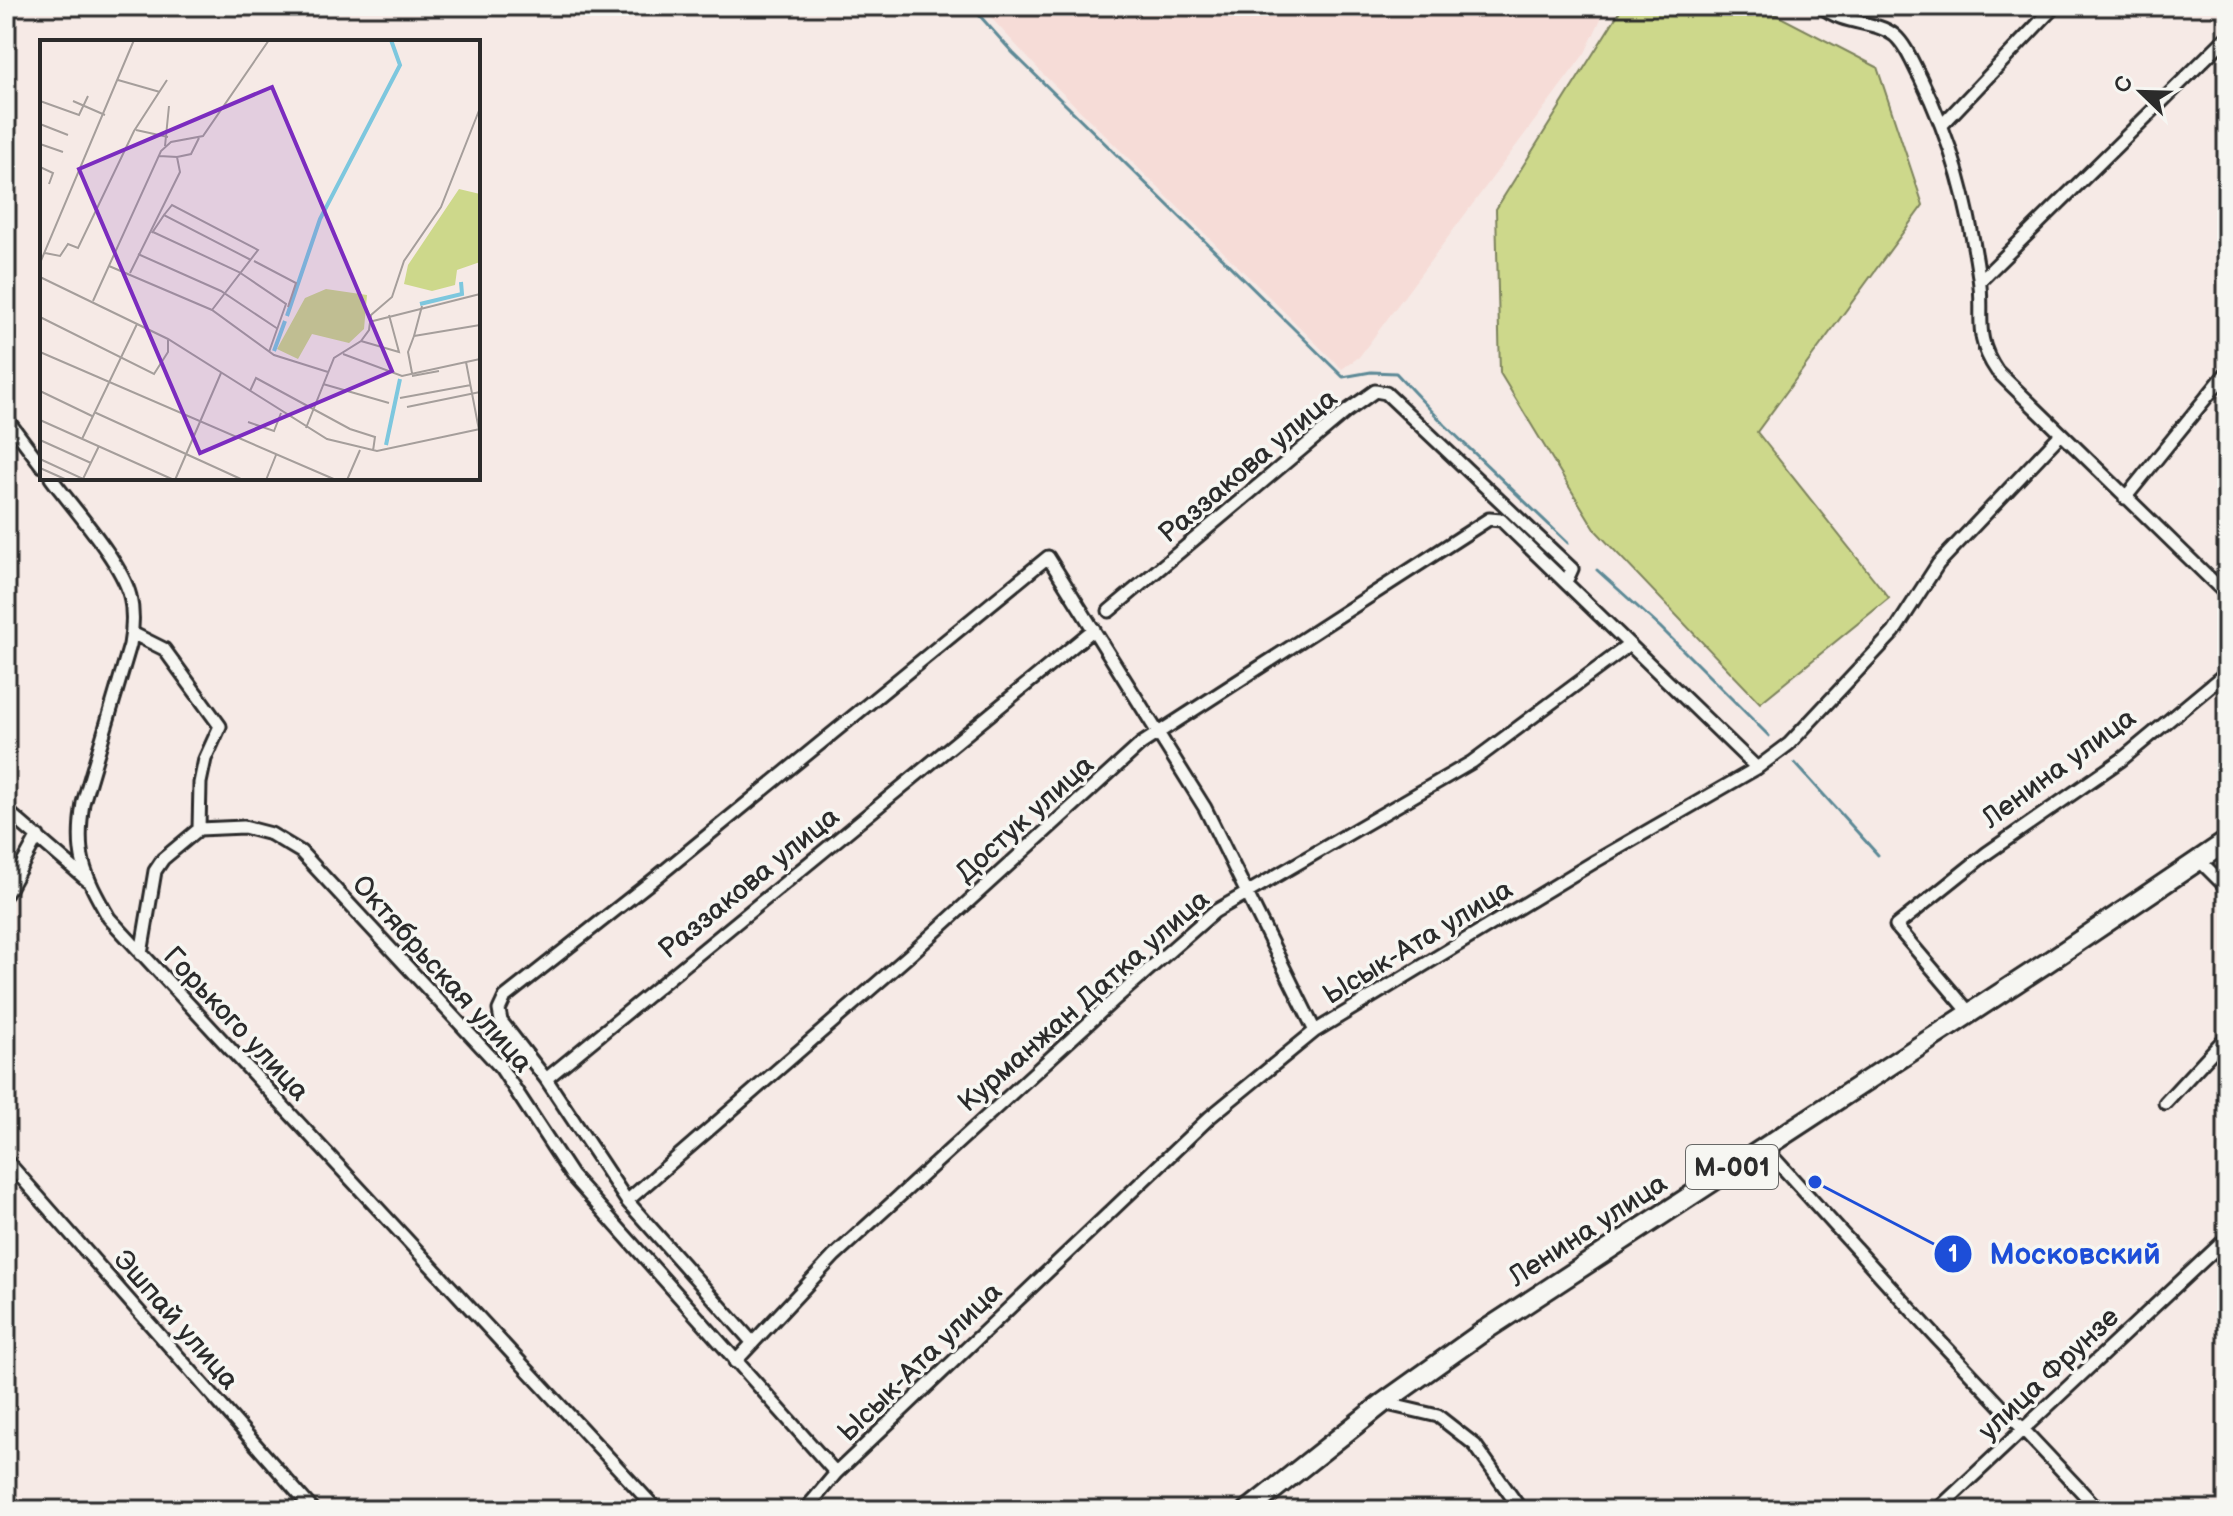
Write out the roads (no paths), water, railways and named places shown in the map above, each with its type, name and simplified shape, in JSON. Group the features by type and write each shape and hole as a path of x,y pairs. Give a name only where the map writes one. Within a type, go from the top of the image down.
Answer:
{"main road":[{"name":"Ленина улица","path":"1248,1510 1383,1403 1484,1331 2227,841"}],"street":[{"path":"1821,6 1840,19 1881,29 1895,36 1909,56 1943,124 1967,201 1980,281 1984,353 1997,371 2227,595"},
{"path":"1839,6 1840,19"},
{"path":"1943,124 2055,6"},
{"path":"1980,281 2227,37"},
{"path":"2125,498 2227,372"},
{"name":"Раззакова улица","path":"1109,611 1347,411 1380,390 1572,569 1566,582"},
{"path":"6,418 40,463"},
{"name":"Ысык-Ата улица","path":"805,1510 836,1473 1210,1117 1315,1031 1594,862 1757,768 1789,744 1894,632 1938,564 2061,434"},
{"name":"Горького улица","path":"52,480 115,564 129,593 134,619 119,688 83,803 79,828 81,857 87,880 109,918 657,1510"},
{"name":"Достук улица","path":"627,1201 890,972 1158,731 1489,519 1501,520 1566,582"},
{"path":"753,1343 627,1201 546,1079 501,1021 499,1010 505,997 652,881 1048,557 1205,808 1315,1031"},
{"path":"1566,582 1757,768"},
{"name":"Раззакова улица","path":"546,1079 1094,629"},
{"path":"132,633 164,649 220,726 205,759 200,783 199,829 163,859 155,871 141,954"},
{"name":"Курманжан Датка улица","path":"735,1362 834,1256 1214,912 1472,762 1629,645"},
{"name":"Ленина улица","path":"1969,1012 1896,926 1987,853 2121,760 2227,672"},
{"path":"6,810 87,880"},
{"name":"Октябрьская улица","path":"199,829 244,827 271,834 301,852 501,1068 572,1176 735,1362"},
{"path":"6,894 38,836"},
{"path":"2199,860 2227,888"},
{"path":"2165,1103 2227,1036"},
{"path":"1764,1147 1936,1337 2099,1510"},
{"name":"Эшпай улица","path":"6,1160 313,1510"},
{"name":"улица Фрунзе","path":"1937,1510 2227,1238"},
{"path":"735,1362 836,1473"},
{"path":"1383,1403 1438,1416 1475,1445 1521,1510"},
{"path":"6,1498 18,1510"}],"waterway":[{"path":"971,6 1013,53 1343,377 1371,372 1396,373 1445,425 1568,543"},
{"path":"1597,570 1660,627 1769,736"},
{"path":"1795,763 1878,855"}],"place":[{"name":"Московский","path":"1815,1182"}]}
